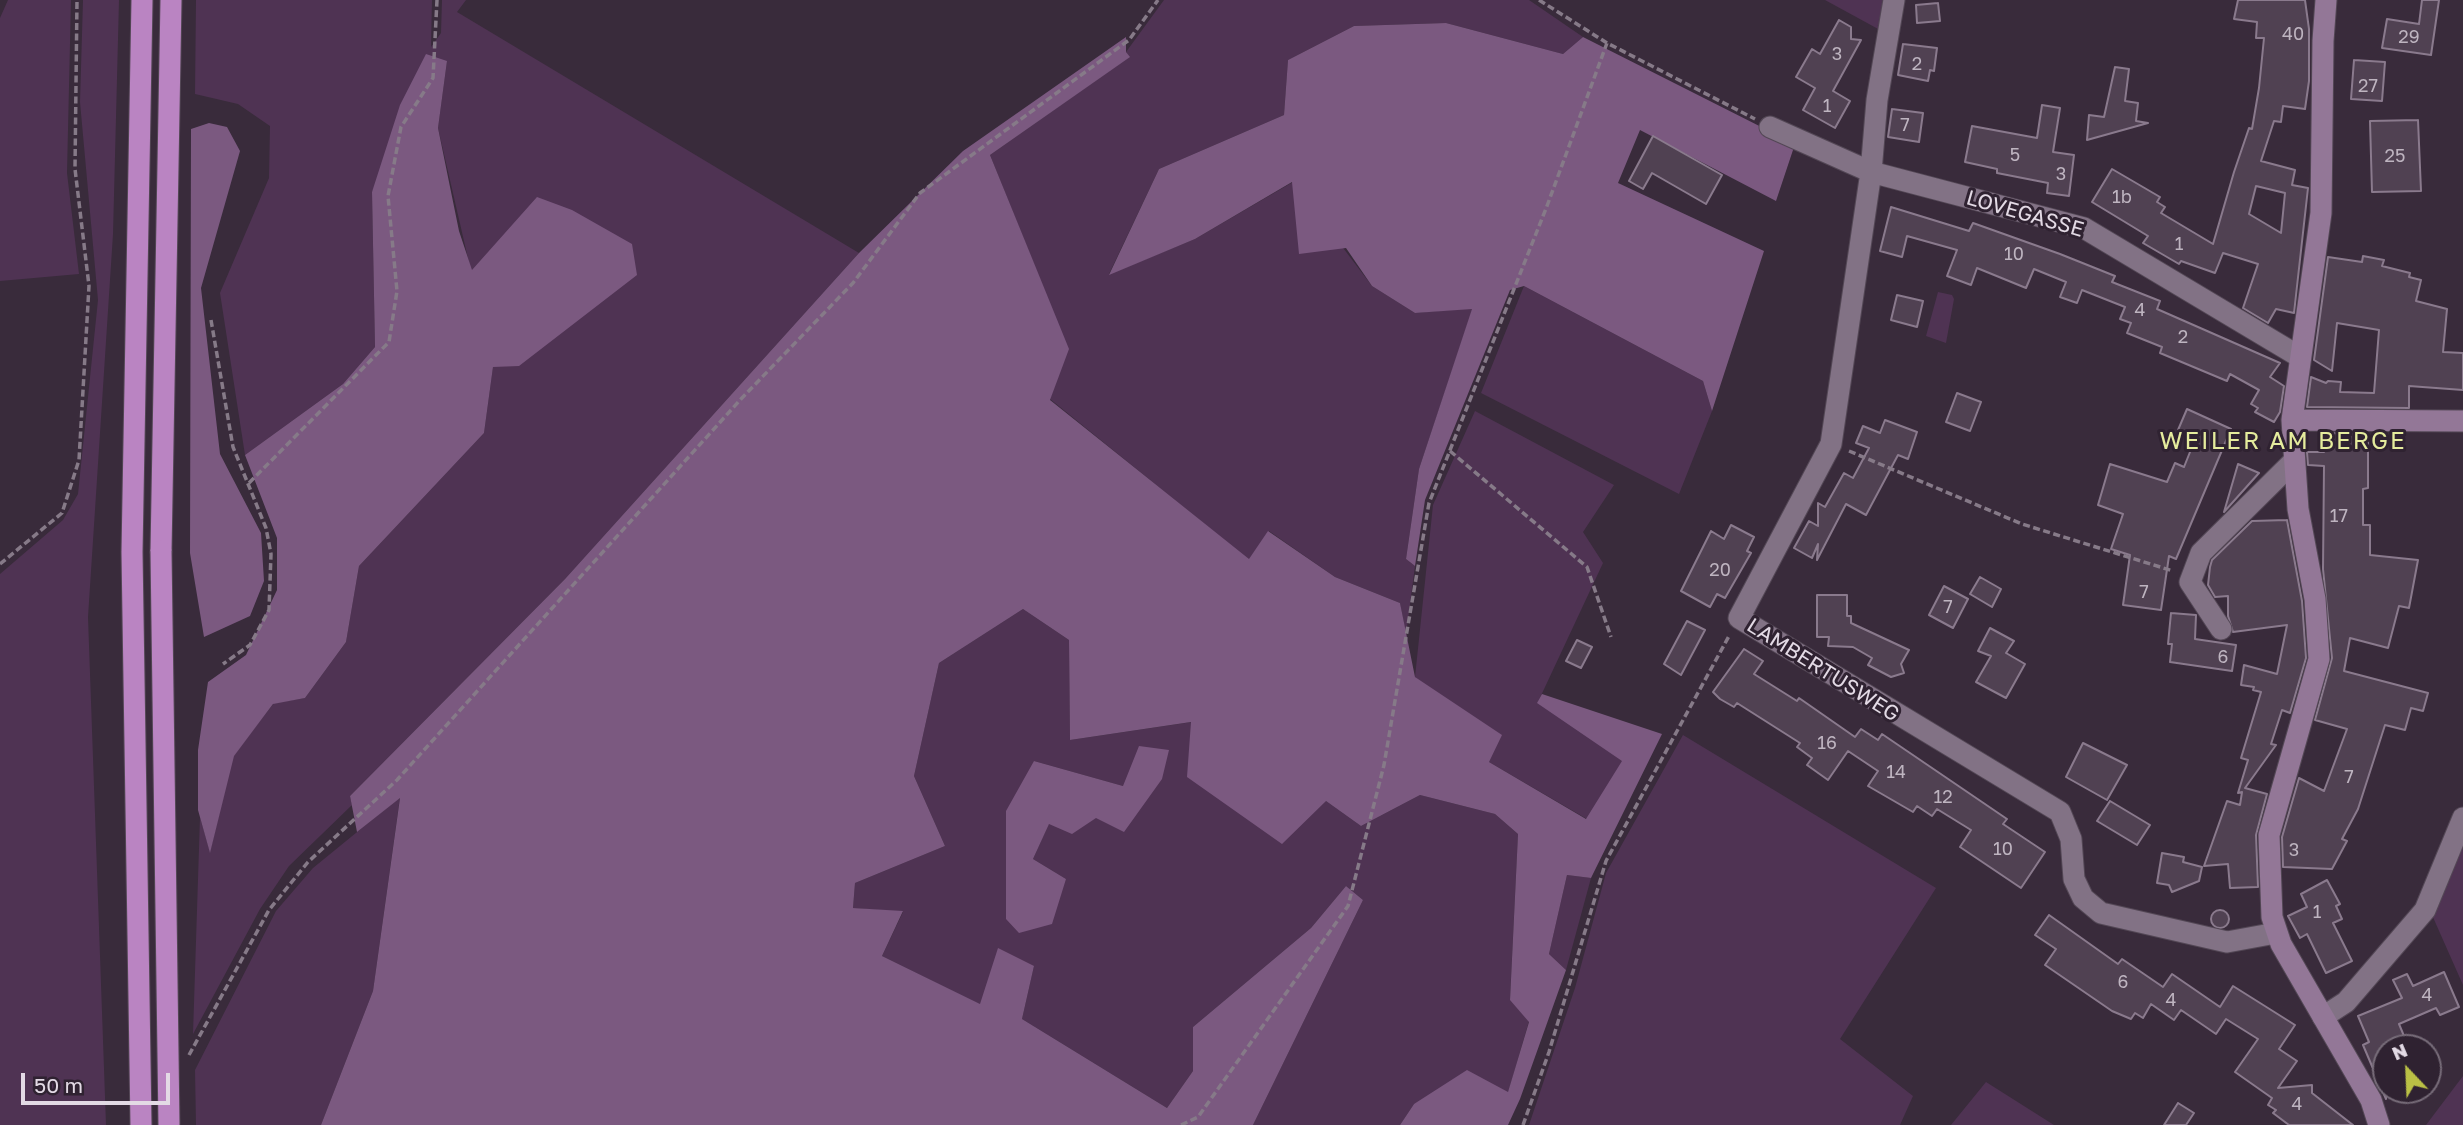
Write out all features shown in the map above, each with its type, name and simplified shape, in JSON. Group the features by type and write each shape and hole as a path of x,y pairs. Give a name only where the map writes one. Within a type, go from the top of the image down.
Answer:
{"highway":[{"path":"141,1125 132,552 142,0"},
{"path":"169,1125 161,551 171,0"}],"main road":[{"path":"2326,0 2321,212 2292,421 2298,509 2315,599 2319,659 2269,835 2276,933 2371,1100 2379,1125"},
{"path":"2292,421 2463,421"}],"street":[{"name":"LAMBERTUSWEG","path":"1894,0 1877,100 1871,172 1831,444 1739,618 2060,812 2071,839 2074,879 2083,898 2101,913 2227,942 2276,933"},
{"name":"LOVEGASSE","path":"1770,127 1871,172 2084,228 2300,357"},
{"path":"2221,629 2190,582 2191,575 2201,552 2294,461"},
{"path":"2323,1017 2346,1002 2425,910 2463,818"}],"path":[{"path":"0,564 62,513 79,460 89,286 75,169 77,0"},
{"path":"249,483 388,342 397,291 388,196 401,127 433,78 438,0"},
{"path":"197,1040 269,910 307,862 397,780 741,400 853,283 920,193 1129,40 1158,0"},
{"path":"1539,0 1607,43 1770,127"},
{"path":"1181,1125 1198,1116 1348,906 1384,765 1429,503 1547,206 1607,43"},
{"path":"211,320 233,447 266,528 271,554 269,610 250,645 223,664"},
{"path":"1831,444 2022,524 2191,575"},
{"path":"1450,451 1587,567 1611,637"},
{"path":"1523,1125 1549,1052 1606,861 1739,618"}],"shaded area":[{"path":"8,0 71,0 67,173 79,274 0,281 0,18"},
{"path":"83,0 119,0 113,234 88,617 106,1125 0,1125 0,574 63,520 78,494 98,300 80,102"},
{"path":"196,0 432,0 431,47 441,33 442,0 466,0 457,12 859,253 565,579 350,796 352,805 289,866 260,909 193,1034 200,817 210,852 233,756 274,703 305,698 346,642 359,566 484,433 493,367 438,128 447,61 372,192 375,347 343,384 245,455 220,293 269,178 270,126 238,104 195,94"},
{"path":"1164,0 1529,0 1583,37 1563,54 1446,23 1354,26 1288,60 1284,115 1159,169 1109,274 1195,239 1293,182 1372,286 1415,313 1473,308 1419,469 1406,559 1415,566 1406,635 1400,603 1335,577 1269,531 1249,560 1050,399 1068,349 990,155 1129,57 1126,52"},
{"path":"1825,0 1886,0 1880,30"},
{"path":"1446,23 1563,54 1583,37 1795,144 1776,201 1640,130 1618,183 1764,251 1712,411 1703,381 1524,286 1510,290 1425,500 1415,566 1406,559 1419,469 1472,309 1415,313 1372,286 1346,248 1299,254 1292,182 1195,239 1109,275 1159,169 1284,115 1288,60 1354,26"},
{"path":"1126,37 1126,52 1130,57 990,155 1069,349 1050,400 1249,559 1268,531 1335,577 1400,603 1415,677 1502,735 1489,762 1586,819 1622,761 1537,703 1542,694 1662,734 1591,878 1567,875 1549,954 1566,970 1520,1099 1508,1125 1400,1125 1414,1104 1467,1070 1508,1092 1529,1022 1510,1000 1518,834 1495,814 1420,795 1361,826 1326,801 1282,844 1187,777 1191,722 1070,740 1069,640 1023,609 939,663 914,776 945,846 855,883 853,908 903,911 882,956 980,1004 998,948 1034,966 1022,1019 1167,1108 1193,1071 1193,1027 1311,928 1346,886 1363,900 1253,1125 321,1125 373,991 400,798 357,832 350,796 565,579 859,253 963,151"},
{"path":"426,54 447,61 438,128 459,231 472,270 537,197 572,210 632,244 637,275 519,366 493,367 484,433 359,566 346,642 305,698 273,704 234,756 210,853 198,810 198,750 208,682 246,655 277,590 277,538 245,455 343,384 375,347 372,192 400,105"},
{"path":"209,123 227,127 240,151 201,288 220,454 261,533 264,581 250,616 204,637 190,553 191,129"},
{"path":"1524,286 1703,381 1712,411 1679,494 1481,393"},
{"path":"1938,292 1952,295 1954,299 1946,343 1926,336"},
{"path":"1475,411 1614,485 1583,532 1603,563 1538,702 1623,761 1587,819 1489,762 1415,677 1433,505"},
{"path":"1023,609 1069,640 1070,740 1192,722 1326,801 1361,826 1420,795 1495,814 1518,834 1510,999 1529,1021 1508,1093 1414,1104 1400,1125 1253,1125 1363,900 1346,886 1311,928 1193,1027 1193,1071 1167,1108 1022,1019 1034,966 981,1005 882,956 903,912 853,908 855,883 945,846 914,776 939,663","holes":["1034,761 1123,786 1049,823 1033,859 1066,879 1006,919"]},
{"path":"1683,735 1936,888 1840,1039 1913,1096 1900,1125 1529,1125 1575,988 1606,873"},
{"path":"1139,746 1169,750 1162,779 1124,832 1096,818 1072,834 1049,824 1033,859 1066,879 1052,924 1019,933 1006,919 1006,811 1034,761 1123,786"},
{"path":"400,797 373,991 321,1125 196,1125 195,1070 276,911 313,868"},
{"path":"2463,841 2463,985 2432,915"},
{"path":"1567,875 1591,878 1566,970 1549,954"},
{"path":"2463,1076 2463,1125 2426,1125"},
{"path":"1986,1082 2054,1125 1951,1125"}],"building":[{"path":"2238,0 2305,0 2309,29 2309,81 2305,109 2283,106 2281,122 2274,121 2261,161 2295,170 2292,185 2308,188 2294,313 2276,309 2268,323 2243,308 2258,264 2223,253 2215,273 2181,261 2179,264 2143,243 2148,236 2092,202 2112,169 2160,197 2157,202 2165,207 2161,213 2213,244 2234,172 2249,128 2252,129 2264,38 2256,38 2257,22 2234,19","holes":["2256,186 2285,193 2281,233 2249,214"]},
{"path":"2422,0 2439,0 2431,55 2382,48 2387,19 2419,24"},
{"path":"1938,3 1940,21 1917,23 1916,5"},
{"path":"1839,20 1851,27 1851,39 1861,40 1833,91 1850,101 1835,128 1803,110 1815,88 1796,77 1812,49 1820,54"},
{"path":"1903,44 1937,48 1934,71 1930,70 1928,81 1898,75"},
{"path":"2354,60 2385,62 2382,101 2351,99"},
{"path":"2115,67 2129,69 2125,101 2138,103 2136,121 2148,123 2087,140 2089,115 2104,117"},
{"path":"2042,105 2060,108 2053,152 2074,155 2069,196 2047,193 2048,183 1997,173 1997,169 1965,162 1972,126 2037,138"},
{"path":"1892,109 1923,113 1919,142 1888,137"},
{"path":"2418,120 2421,191 2372,192 2370,121"},
{"path":"1653,136 1722,175 1706,204 1652,173 1643,189 1629,181"},
{"path":"1891,207 1969,231 1973,223 2115,276 2112,282 2160,301 2157,309 2280,363 2270,377 2284,386 2280,412 2274,422 2255,412 2258,408 2251,404 2259,390 2230,374 2227,381 2160,353 2162,347 2127,333 2131,323 2120,319 2125,307 2082,290 2077,303 2060,297 2066,282 2034,269 2026,288 1977,268 1971,285 1947,276 1957,250 1907,236 1902,257 1880,251"},
{"path":"2363,256 2384,260 2382,266 2410,273 2409,277 2421,280 2416,301 2447,309 2443,352 2463,353 2463,390 2409,386 2409,408 2307,407 2311,377 2326,383 2341,382 2340,392 2374,393 2379,330 2337,323 2332,371 2314,360 2328,257 2362,262"},
{"path":"1897,295 1923,301 1917,327 1891,320"},
{"path":"1957,393 1981,402 1970,431 1946,422"},
{"path":"2187,409 2231,429 2176,559 2169,556 2161,610 2123,605 2130,555 2111,549 2123,514 2098,505 2110,464 2167,482 2175,463 2184,467 2196,437 2178,430"},
{"path":"1885,420 1917,432 1908,459 1898,455 1866,515 1846,504 1817,560 1818,544 1812,558 1794,548 1809,521 1818,526 1818,503 1825,507 1844,473 1853,478 1869,448 1856,443 1863,426 1880,433"},
{"path":"2324,433 2368,434 2368,488 2363,489 2363,525 2370,525 2370,555 2418,560 2409,608 2399,606 2388,648 2350,638 2344,671 2428,693 2423,711 2411,708 2405,730 2385,725 2358,809 2342,839 2347,841 2332,869 2283,867 2282,837 2299,778 2324,791 2347,729 2315,720 2332,658 2323,569 2324,466 2308,465 2307,452 2324,452"},
{"path":"2238,464 2259,473 2224,512"},
{"path":"2287,520 2302,601 2306,658 2290,713 2282,710 2271,744 2276,745 2245,788 2267,794 2256,835 2258,887 2230,888 2228,864 2204,866 2227,801 2240,805 2242,792 2238,793 2248,760 2241,758 2261,692 2253,690 2254,687 2241,685 2244,665 2277,674 2287,625 2233,632 2228,616 2228,596 2215,597 2208,585 2210,567 2212,560 2252,521"},
{"path":"1731,525 1754,537 1747,551 1751,553 1725,598 1717,594 1710,607 1681,591 1711,531 1724,539"},
{"path":"1980,577 2001,589 1992,607 1970,594"},
{"path":"1944,586 1968,599 1953,628 1929,615"},
{"path":"1817,595 1847,595 1847,616 1851,616 1851,623 1909,650 1901,664 1904,673 1891,677 1868,665 1872,658 1853,647 1828,646 1829,637 1817,637"},
{"path":"2171,613 2196,615 2195,639 2236,645 2232,671 2170,662 2172,644 2168,644"},
{"path":"1687,621 1705,630 1681,675 1664,664"},
{"path":"1990,628 2014,641 2006,653 2025,664 2006,698 1976,682 1991,656 1978,651"},
{"path":"1577,640 1592,647 1581,668 1566,661"},
{"path":"1744,649 1763,661 1754,674 1797,701 1799,698 1855,737 1861,729 1878,740 1882,734 2007,819 2003,824 2045,852 2021,888 1960,847 1971,830 1937,809 1932,816 1917,806 1913,812 1868,786 1878,771 1848,751 1828,780 1807,765 1812,758 1797,747 1800,743 1737,703 1734,707 1720,699 1713,692"},
{"path":"2083,743 2127,765 2107,800 2066,777"},
{"path":"2110,801 2150,825 2137,845 2097,821"},
{"path":"2162,853 2184,857 2183,862 2202,867 2199,881 2172,892 2169,885 2157,883"},
{"path":"2327,880 2340,904 2336,906 2342,919 2333,923 2352,961 2326,973 2307,934 2300,938 2288,916 2307,907 2301,894"},
{"path":"2220,910 2226,913 2229,919 2226,925 2220,928 2214,925 2211,919 2214,913"},
{"path":"2049,915 2118,964 2122,959 2163,987 2172,974 2220,1007 2233,986 2295,1025 2279,1049 2297,1061 2278,1088 2312,1085 2312,1093 2353,1125 2289,1125 2273,1113 2276,1110 2268,1105 2272,1098 2235,1072 2258,1039 2226,1019 2216,1034 2181,1010 2174,1020 2151,1004 2143,1018 2135,1013 2131,1019 2112,1011 2045,965 2056,949 2035,935"},
{"path":"2444,972 2459,1007 2440,1015 2436,1008 2399,1024 2403,1034 2372,1034 2372,1066 2363,1045 2369,1042 2358,1016 2402,998 2393,980 2407,974 2413,986"},
{"path":"2178,1103 2194,1113 2186,1125 2164,1125"}],"district":[{"name":"WEILER AM BERGE","path":"2283,441"}]}
